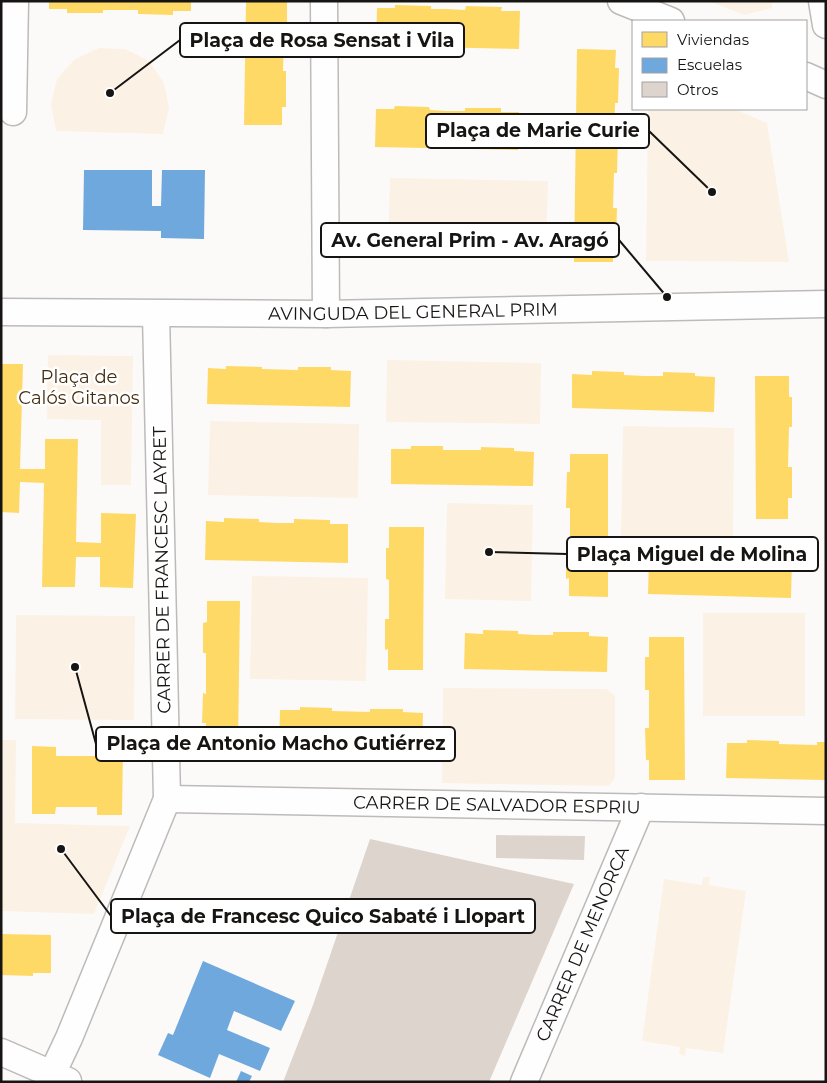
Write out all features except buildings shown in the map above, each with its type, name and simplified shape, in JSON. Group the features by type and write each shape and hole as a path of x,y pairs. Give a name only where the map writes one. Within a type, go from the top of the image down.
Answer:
{"street":[{"path":"13,112 15,1"},
{"path":"324,1 326,314"},
{"path":"621,1 668,20"},
{"path":"822,1 826,24"},
{"path":"807,76 826,85"},
{"name":"AVINGUDA DEL GENERAL PRIM","path":"1,312 326,314 826,304"},
{"name":"CARRER DE FRANCESC LAYRET","path":"60,1078 68,1038 168,799 156,314"},
{"name":"CARRER DE SALVADOR ESPRIU","path":"168,799 826,811"},
{"name":"CARRER DE MENORCA","path":"524,1082 641,807"},
{"path":"1,1052 60,1078"}],"green space":[{"path":"709,1 772,1 772,8 744,15"},
{"path":"99,48 125,49 149,61 164,83 169,108 163,134 56,131 51,104 57,79 75,59"},
{"path":"648,110 736,110 767,123 789,262 646,261"},
{"path":"390,178 548,181 546,254 388,251"},
{"name":"Plaça de Calós Gitanos","path":"48,355 133,356 131,485 101,485 101,420 47,419"},
{"path":"387,360 541,363 540,424 386,422"},
{"path":"210,421 359,424 358,498 208,495"},
{"path":"623,426 734,428 733,538 621,537"},
{"path":"447,503 533,505 531,601 445,599"},
{"path":"252,576 368,578 366,681 250,679"},
{"path":"703,613 805,613 805,716 703,716"},
{"path":"16,615 135,616 134,720 15,719"},
{"path":"443,688 607,689 615,696 615,778 609,786 442,783"},
{"path":"1,740 16,740 15,823 130,826 94,914 1,911"},
{"path":"703,877 710,877 709,885 746,891 723,1053 686,1048 685,1056 679,1054 680,1047 642,1041 664,879 702,885"}],"place":[{"name":"Plaça de Rosa Sensat i Vila","path":"110,93"},
{"name":"Plaça de Marie Curie","path":"712,192"},
{"name":"Av. General Prim - Av. Aragó","path":"667,297"},
{"name":"Plaça Miguel de Molina","path":"489,552"},
{"name":"Plaça de Antonio Macho Gutiérrez","path":"75,667"},
{"name":"Plaça de Francesc Quico Sabaté i Llopart","path":"61,849"}]}
